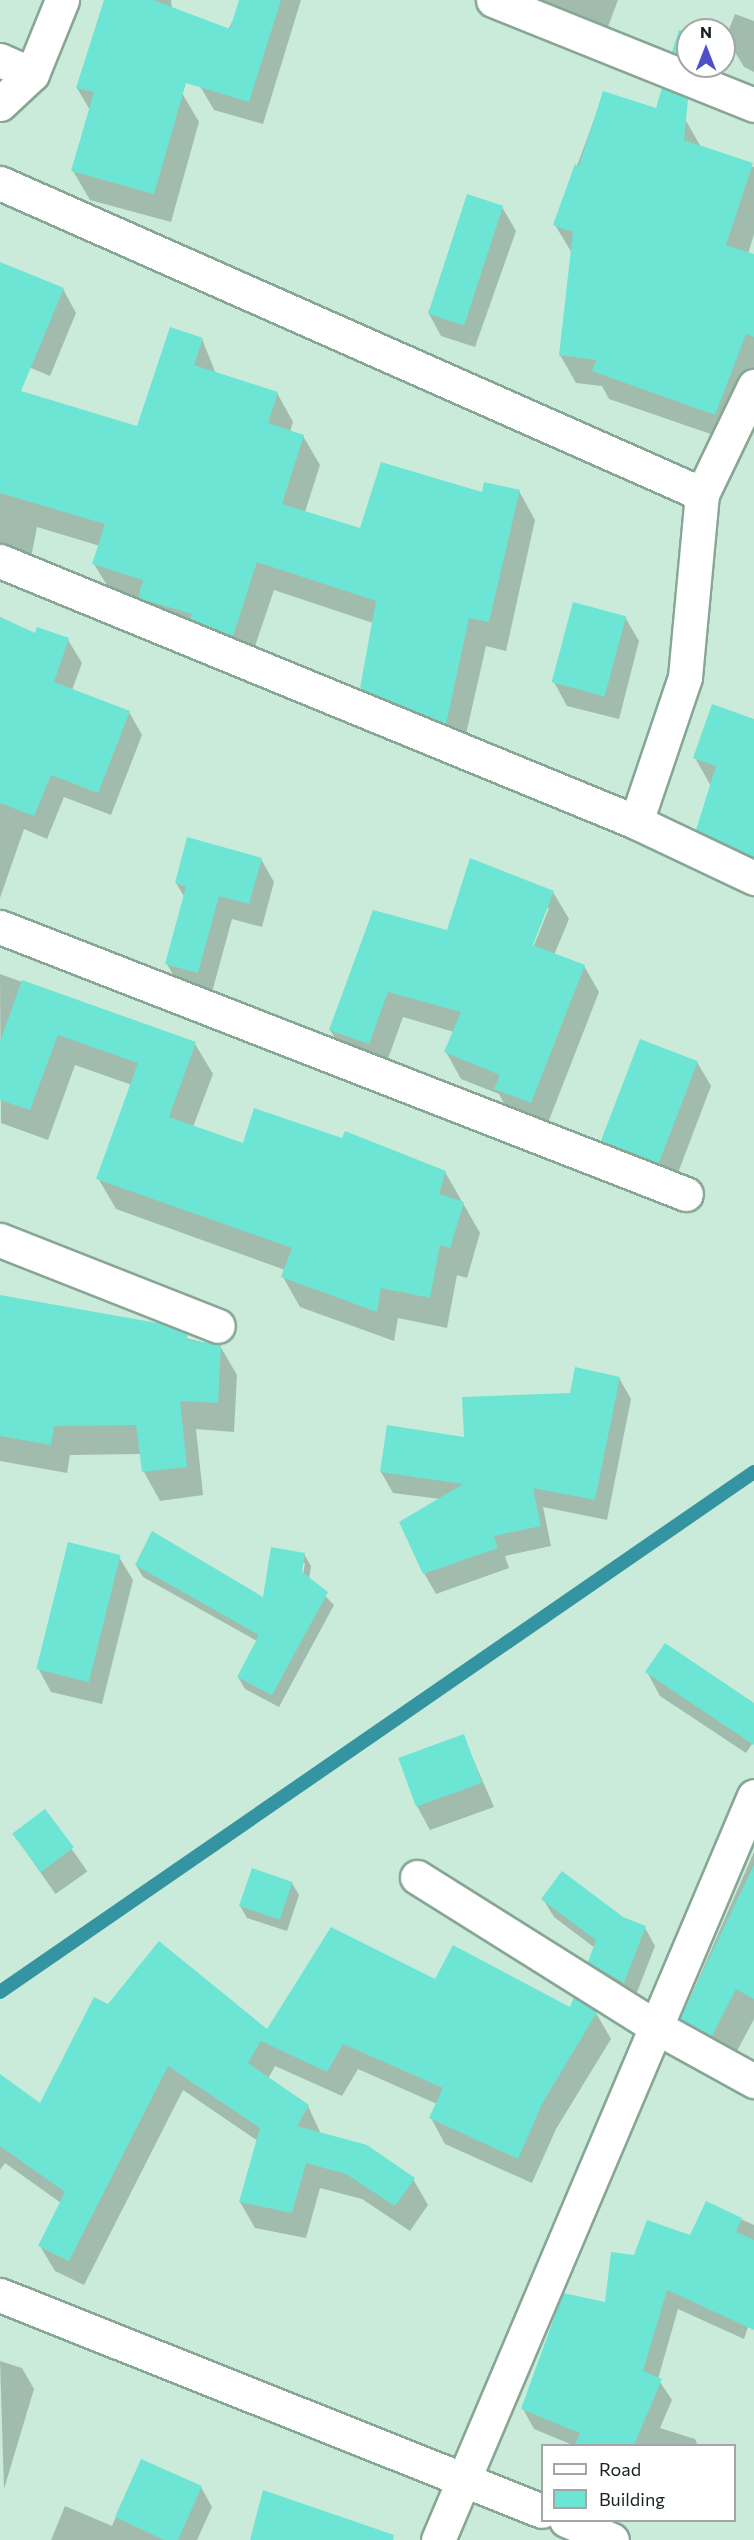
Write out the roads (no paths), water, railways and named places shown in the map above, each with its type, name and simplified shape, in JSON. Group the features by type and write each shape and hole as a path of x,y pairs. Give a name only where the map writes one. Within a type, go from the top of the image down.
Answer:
{"street":[{"path":"0,104 32,74 62,0"},
{"path":"493,0 754,105"},
{"path":"0,60 32,74"},
{"path":"0,183 702,494"},
{"path":"636,822 686,677 702,494 754,387"},
{"path":"0,561 636,822 754,878"},
{"path":"0,927 686,1194"},
{"path":"0,1240 218,1326"},
{"path":"438,2540 754,1796"},
{"path":"417,1877 656,2027 754,2081"},
{"path":"0,2295 464,2477 541,2510"},
{"path":"571,2522 612,2540"}],"waterway":[{"path":"0,1992 754,1472"}]}
